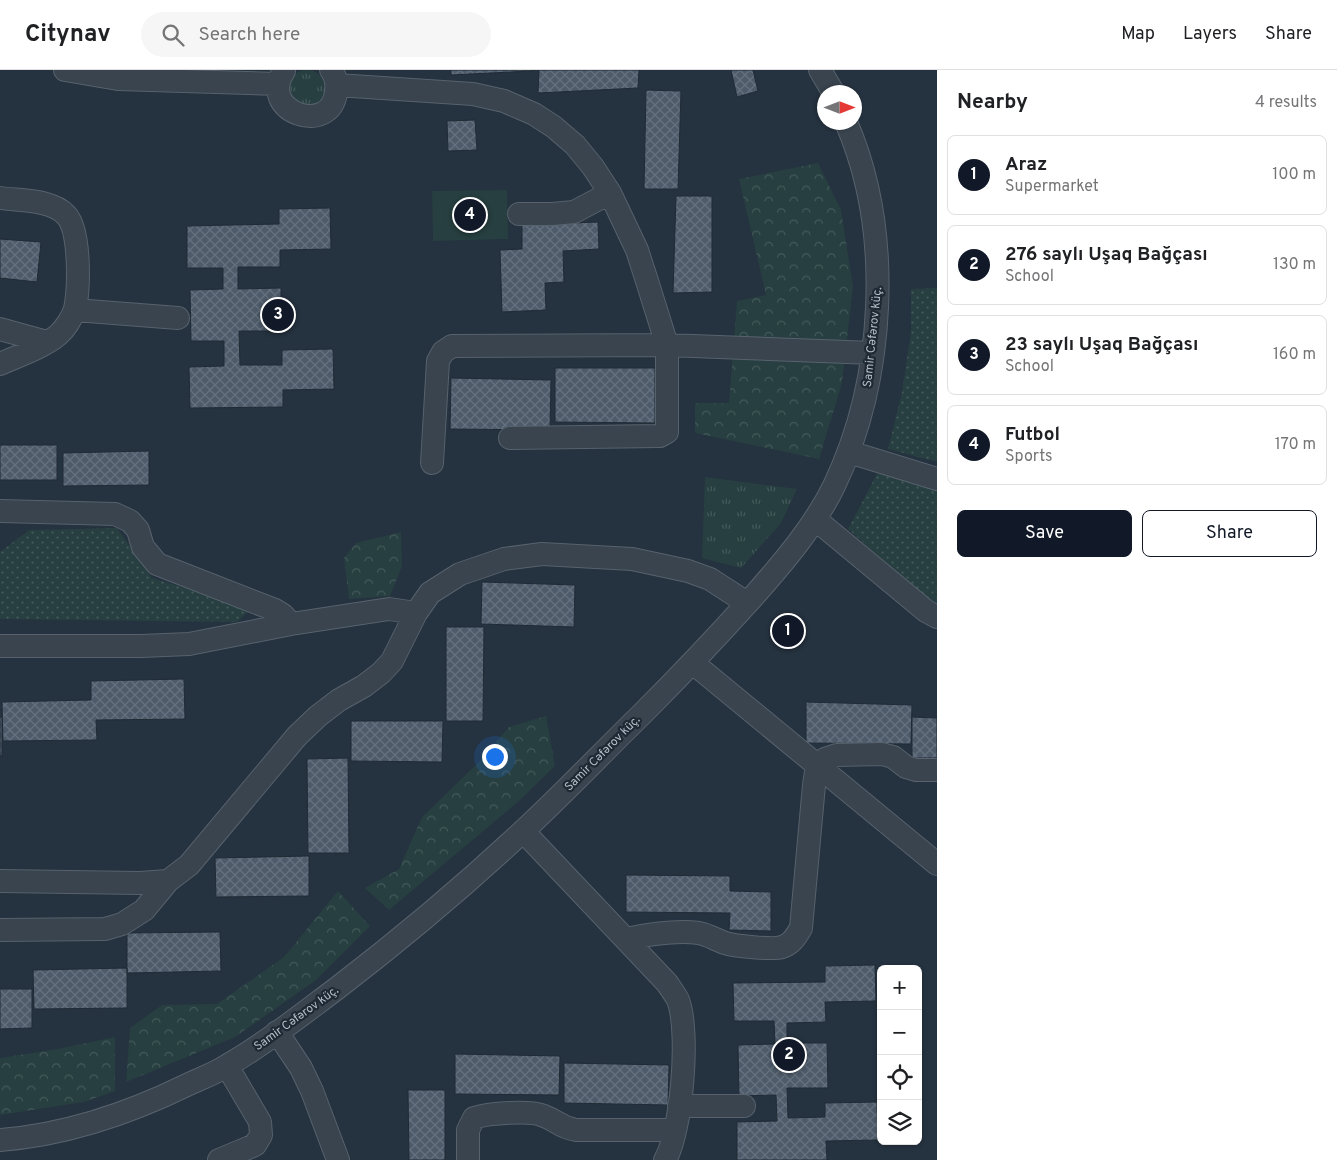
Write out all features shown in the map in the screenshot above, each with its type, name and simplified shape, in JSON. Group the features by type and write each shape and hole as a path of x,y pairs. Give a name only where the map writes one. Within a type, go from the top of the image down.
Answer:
{"street":[{"path":"66,70 118,79 281,77 279,96 285,107 295,114 307,117 319,115 329,108 335,97 334,77 473,94 504,101 534,114 554,127 575,145 593,166 610,193 637,250 667,345 667,432 660,436 510,438"},
{"path":"820,70 829,85"},
{"name":"Samir Cəfərov küç.","path":"0,1140 56,1132 130,1110 176,1091 227,1066 277,1032 372,962 432,913 523,831 693,664 776,570 815,519 833,488 849,452 863,405 873,353 878,280 875,232 864,178 849,130"},
{"path":"519,214 574,212 610,193"},
{"path":"0,198 38,203 57,208 67,216 75,234 77,260 74,310 68,323 58,335 0,364"},
{"path":"74,310 178,318"},
{"path":"0,329 46,342"},
{"path":"432,463 438,361 443,352 452,346 667,345 873,353"},
{"path":"849,452 937,479"},
{"path":"0,511 115,514 130,521 138,530 143,547 157,564 275,610 283,615 290,624"},
{"path":"815,519 937,618"},
{"path":"0,930 105,929 122,924 144,910 168,880 189,865 297,736 318,716 339,700 364,686 381,673 392,661 416,613 430,593 460,574 504,560 542,554 632,559 688,571 710,579 747,603"},
{"path":"0,646 189,644 290,624 389,609 416,613"},
{"path":"693,664 937,864"},
{"path":"626,939 670,932 712,936 724,943 739,946 782,947 793,941 800,928 817,765 825,759 837,755 882,754 893,757 906,767 916,770 937,770"},
{"path":"523,831 667,983 678,1000 682,1020 684,1074 674,1130 665,1160"},
{"path":"0,881 140,884 168,880"},
{"path":"277,1032 301,1068 312,1091 338,1160"},
{"path":"219,1160 255,1145 261,1135 260,1122 227,1066"},
{"path":"679,1106 744,1106"},
{"path":"468,1160 468,1130 474,1118 484,1114 530,1113 544,1115 564,1128 576,1130 674,1130"}],"green space":[{"path":"307,70 314,71 320,75 324,81 324,95 320,101 314,105 307,106 300,105 294,101 290,95 289,88 290,81 294,75 300,71"},
{"path":"818,163 841,210 853,286 842,383 819,459 695,433 695,403 729,403 737,301 766,295 739,179"},
{"path":"507,190 508,239 433,241 432,191"},
{"path":"937,288 937,462 888,449 902,392 911,332 911,289"},
{"path":"878,472 937,490 937,603 922,595 848,529"},
{"path":"705,477 797,489 781,523 741,568 702,558"},
{"path":"117,528 152,578 252,608 237,622 0,619 0,552 29,530"},
{"path":"401,532 402,566 390,596 349,599 344,558 356,543"},
{"path":"546,716 555,766 520,800 389,910 365,888 399,869 422,817 480,761 509,727"},
{"path":"338,891 370,926 316,980 235,1037 126,1082 130,1028 162,1005 217,1004 284,957"},
{"path":"115,1037 115,1091 84,1102 0,1115 0,1058 58,1049"}],"building":[{"path":"451,70 531,70 531,71 451,75"},
{"path":"539,70 639,70 638,88 538,93"},
{"path":"731,70 753,70 758,91 737,97"},
{"path":"646,90 681,91 678,189 644,189"},
{"path":"475,120 477,150 448,151 447,121"},
{"path":"676,196 712,196 712,292 673,293"},
{"path":"330,208 331,249 280,250 280,267 238,267 238,289 281,288 281,331 239,331 240,365 282,365 282,350 333,349 334,389 283,390 283,407 190,408 189,367 224,366 224,341 191,341 190,290 223,289 223,268 187,268 187,226 279,224 279,209"},
{"path":"598,222 599,249 563,251 564,282 545,283 546,310 502,312 500,250 522,249 522,225"},
{"path":"0,239 41,242 37,282 0,278"},
{"path":"555,368 655,368 655,423 555,422"},
{"path":"451,378 551,380 550,430 450,429"},
{"path":"0,445 57,445 57,480 0,480"},
{"path":"149,451 149,485 63,486 63,453"},
{"path":"482,582 575,585 574,627 481,624"},
{"path":"446,627 484,627 483,721 446,721"},
{"path":"184,679 185,719 96,720 97,740 3,741 2,702 91,700 91,681"},
{"path":"806,702 912,705 911,744 806,743"},
{"path":"0,717 2,717 2,756 0,756"},
{"path":"912,717 937,718 937,758 912,758"},
{"path":"351,721 443,721 442,762 351,761"},
{"path":"348,758 349,853 308,853 307,759"},
{"path":"309,856 309,896 216,897 215,858"},
{"path":"626,875 730,876 730,891 771,892 771,931 729,930 730,913 626,912"},
{"path":"220,932 221,971 127,973 127,933"},
{"path":"875,965 876,1001 825,1002 826,1022 787,1023 787,1043 827,1043 828,1088 787,1088 788,1118 825,1117 825,1103 877,1102 877,1140 826,1141 827,1160 737,1160 737,1122 777,1121 776,1095 739,1096 738,1045 775,1044 774,1021 734,1021 733,983 825,982 825,966"},
{"path":"127,968 127,1008 34,1009 33,970"},
{"path":"0,989 32,989 32,1028 0,1029"},
{"path":"455,1054 560,1056 559,1095 455,1094"},
{"path":"564,1063 669,1065 668,1105 564,1103"},
{"path":"408,1090 445,1090 445,1160 409,1160"}],"place":[{"name":"Futbol","path":"470,215"},
{"name":"23 saylı Uşaq Bağçası","path":"278,315"},
{"name":"Araz","path":"788,631"},
{"name":"276 saylı Uşaq Bağçası","path":"789,1055"}]}
